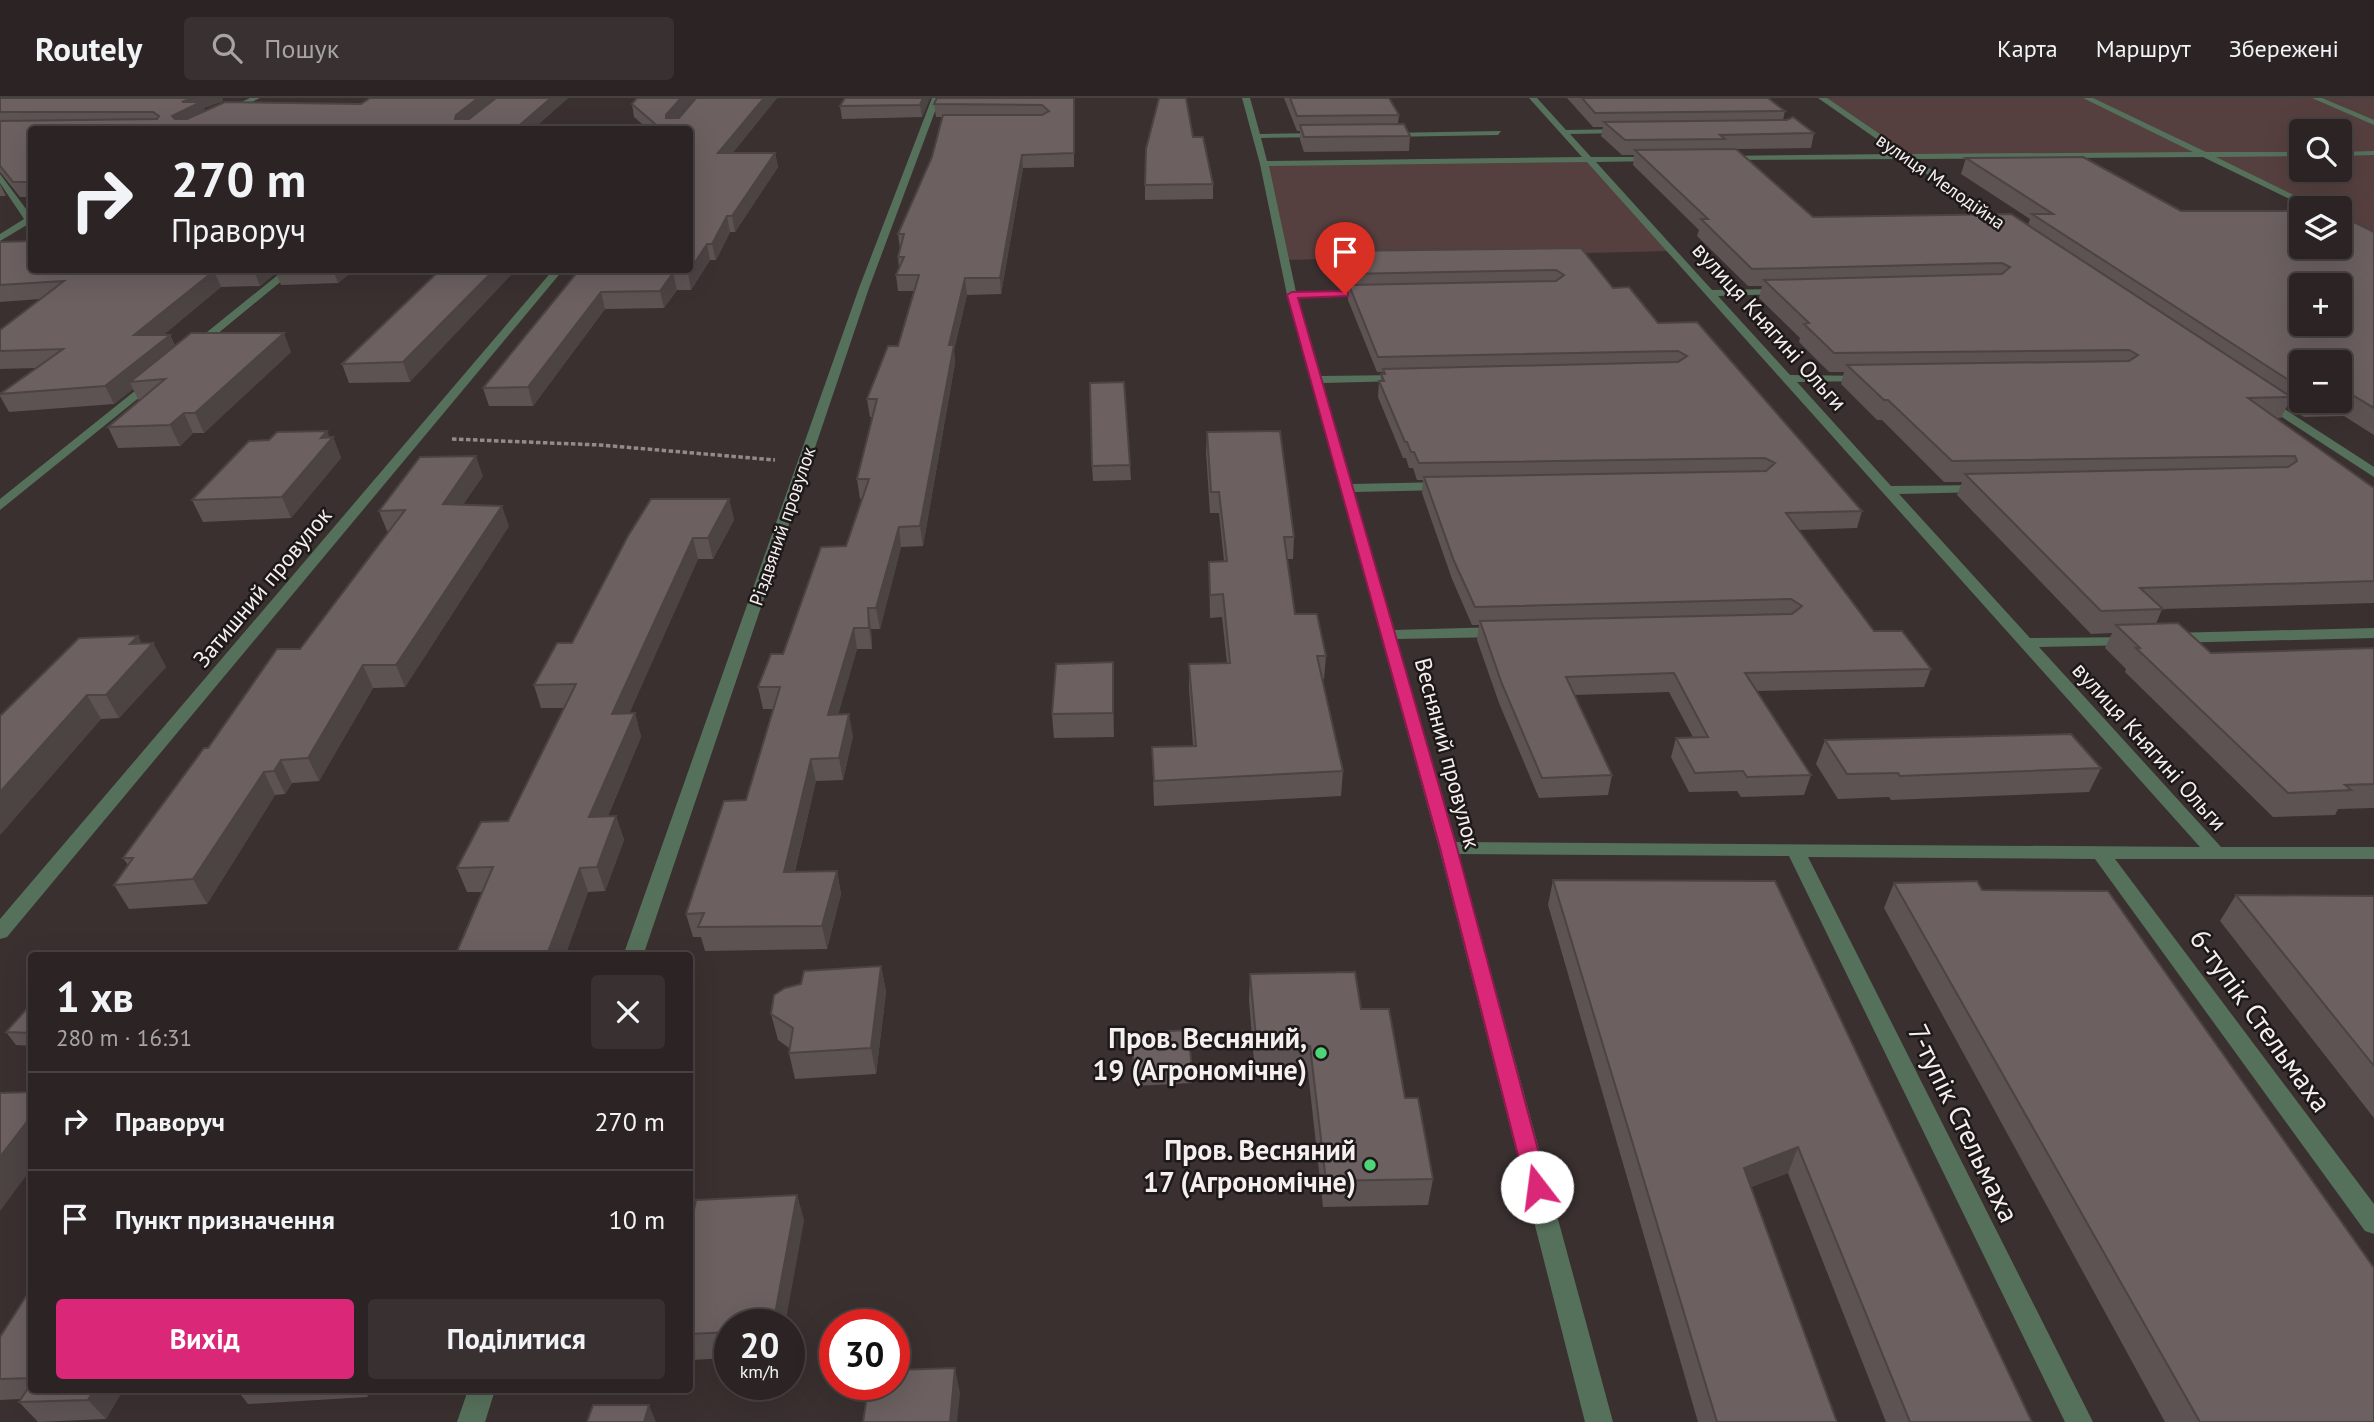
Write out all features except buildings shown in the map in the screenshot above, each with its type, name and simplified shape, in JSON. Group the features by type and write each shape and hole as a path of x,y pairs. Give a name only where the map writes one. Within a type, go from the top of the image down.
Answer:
{"street":[{"path":"193,126 256,98"},
{"name":"Різдвяний провулок","path":"634,952 864,288 932,124 936,98"},
{"name":"Весняний провулок","path":"1246,98 1264,164 1292,295 1345,488 1390,635 1599,1422"},
{"name":"вулиця Княгині Ольги","path":"1533,98 2216,853"},
{"name":"вулиця Мелодійна","path":"1822,98 2013,230"},
{"path":"2087,98 2290,196"},
{"path":"2316,98 2374,123"},
{"path":"1564,132 1632,131"},
{"path":"1377,135 1498,133"},
{"path":"1257,136 1337,135"},
{"path":"2352,153 2374,153"},
{"path":"1713,159 2289,154"},
{"path":"1264,164 1671,159"},
{"path":"0,177 28,216"},
{"path":"10,221 28,219"},
{"path":"0,238 28,220"},
{"path":"183,357 286,273"},
{"name":"Затишний провулок","path":"0,932 555,273"},
{"path":"1709,293 1791,291"},
{"path":"1292,295 1389,293"},
{"path":"0,506 161,374"},
{"path":"1315,380 1412,378"},
{"path":"1787,379 1871,378"},
{"path":"2261,397 2374,473"},
{"path":"1345,488 1456,486"},
{"path":"1887,490 1999,487"},
{"path":"1390,635 1513,632"},
{"path":"2026,643 2374,633"},
{"name":"вулиця Княгині Ольги","path":"1448,848 2216,853"},
{"name":"7-тупік Стельмаха","path":"1795,850 2079,1422"},
{"name":"6-тупік Стельмаха","path":"2101,853 2374,1223"},
{"path":"2216,853 2374,853"},
{"path":"471,1422 481,1393"}],"path":[{"path":"418,437 600,445 721,457 804,461"}],"shaded area":[{"path":"1822,98 2374,98 2374,237 2352,227 2352,196 2290,196 2204,154 1906,156"},
{"path":"1589,160 1671,251 1284,260 1264,164"}],"place":[{"name":"Пров. Весняний, 19 (Агрономічне)","path":"1321,1053"},
{"name":"Пров. Весняний 17 (Агрономічне)","path":"1370,1165"}],"route":[{"path":"1345,294 1292,295 1345,488 1390,635 1537,1187"}]}
